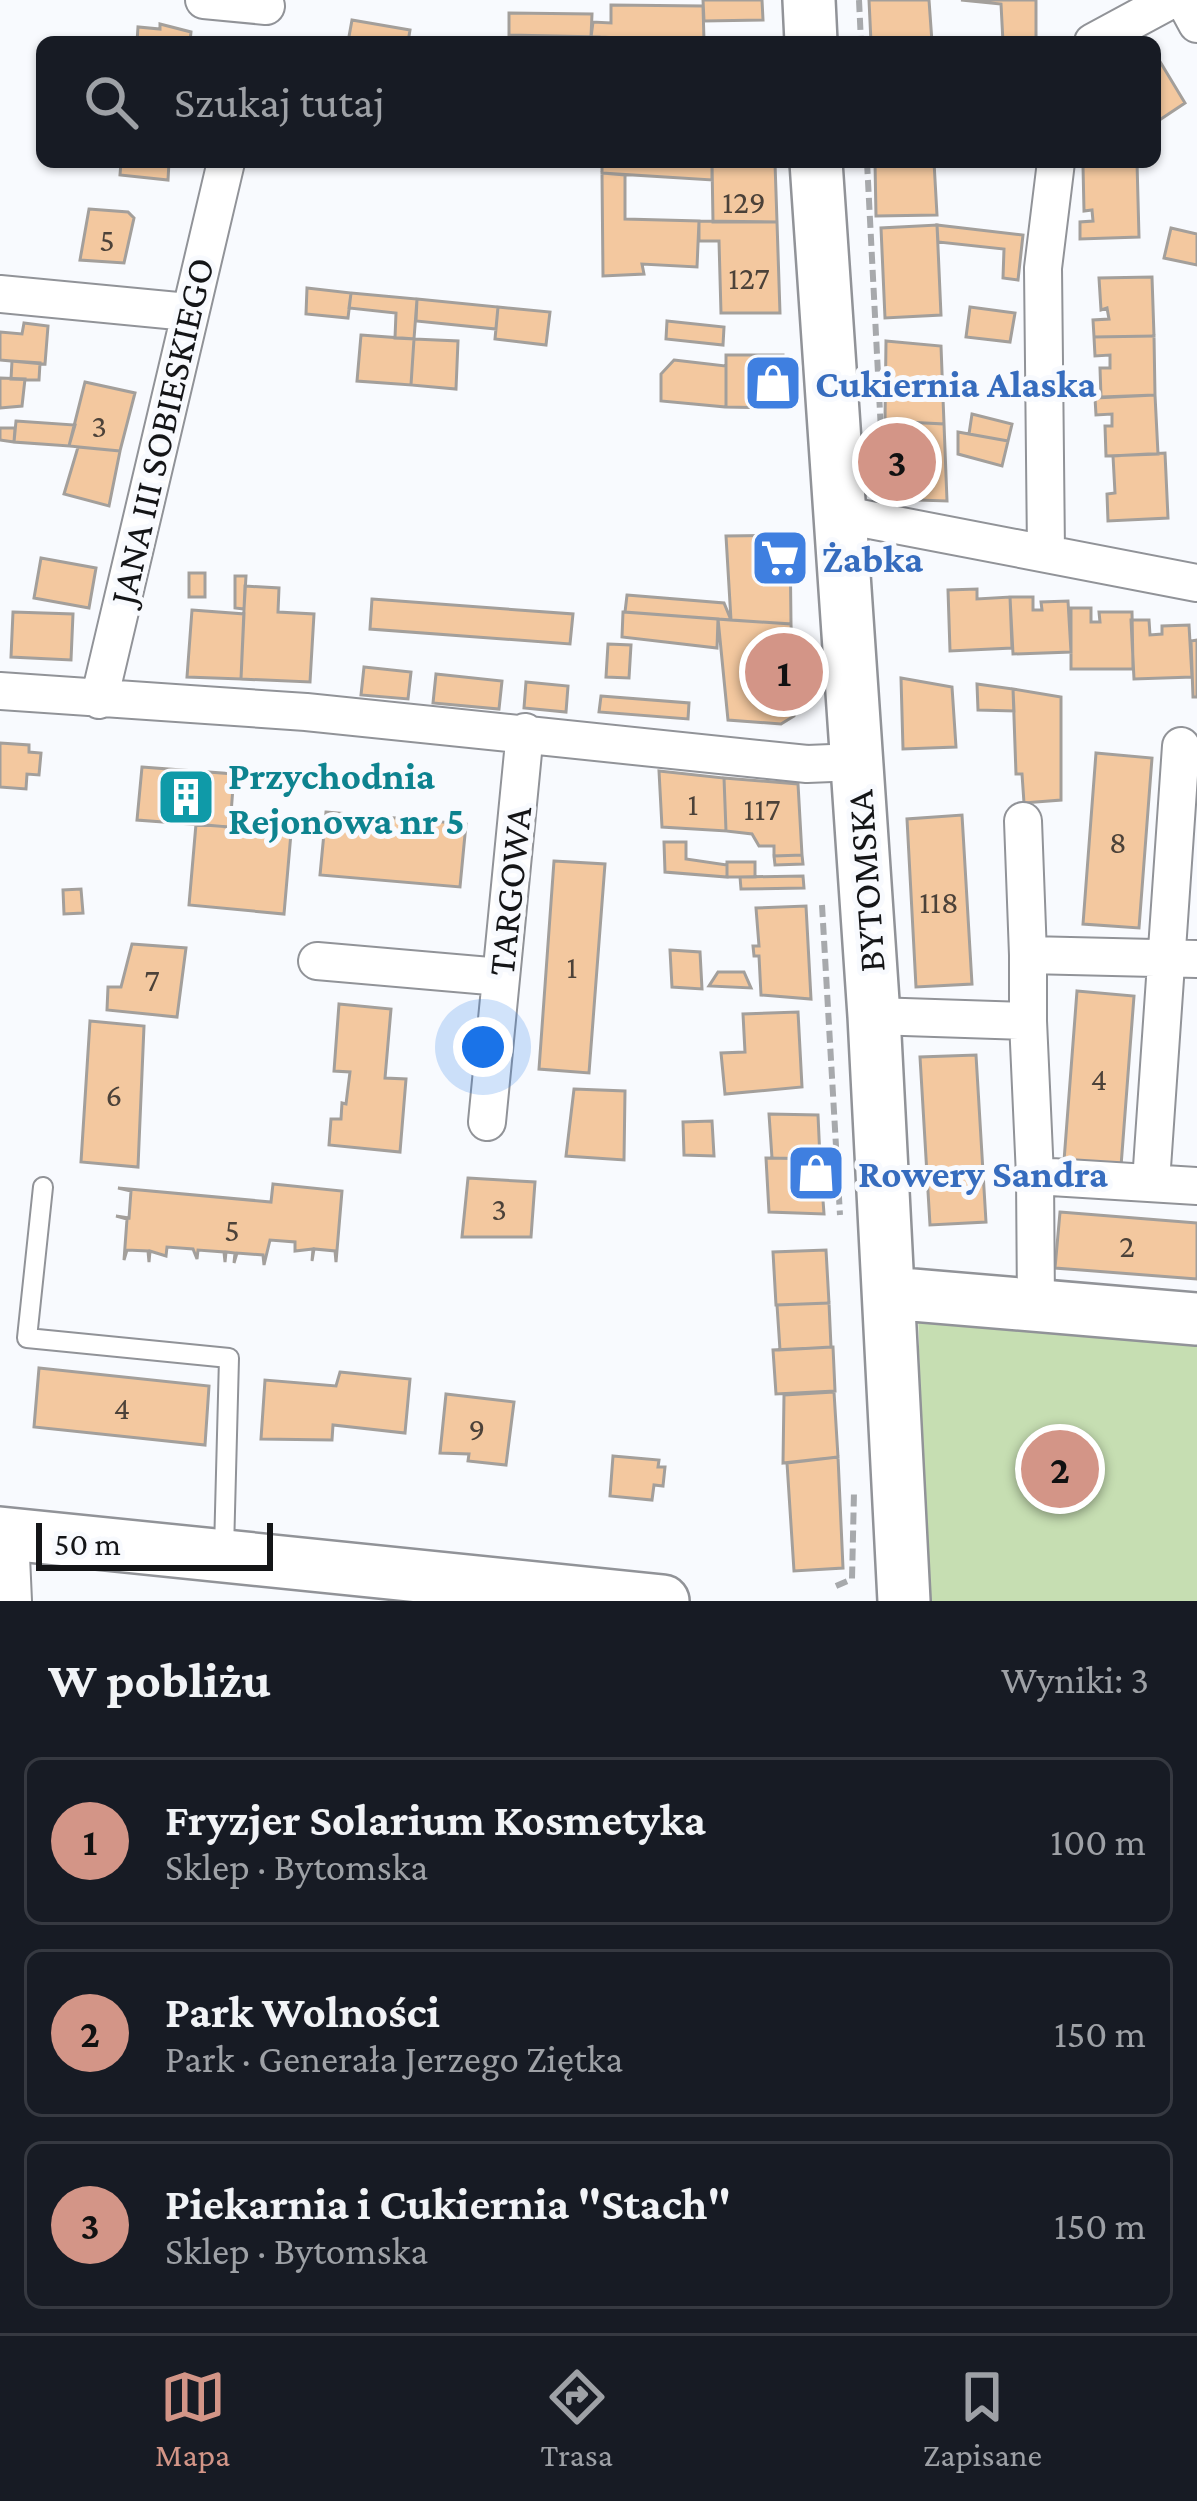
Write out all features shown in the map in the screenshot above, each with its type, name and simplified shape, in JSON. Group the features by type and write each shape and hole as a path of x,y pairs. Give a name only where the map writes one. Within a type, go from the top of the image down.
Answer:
{"street":[{"path":"204,0 263,16"},
{"path":"809,0 811,36"},
{"path":"1104,36 1171,0"},
{"path":"1184,0 1197,24"},
{"name":"JANA III SOBIESKIEGO","path":"99,700 224,168"},
{"name":"BYTOMSKA","path":"816,168 874,1016 904,1601"},
{"path":"1046,552 1043,268 1055,168"},
{"path":"0,294 188,312"},
{"path":"839,514 1197,583"},
{"path":"0,691 525,733 807,764 857,762"},
{"name":"TARGOWA","path":"487,1122 525,733"},
{"path":"1151,1182 1180,958 1181,746"},
{"path":"1023,821 1036,1306"},
{"path":"1028,955 1180,958"},
{"path":"317,961 501,976"},
{"path":"874,1016 1028,1021"},
{"path":"1035,1175 1197,1186"},
{"path":"889,1293 1197,1319"},
{"path":"14,1601 5,1533 663,1601"}],"lane":[{"path":"43,1187 27,1338 229,1358 224,1555"}],"path":[{"path":"859,0 861,36"}],"green space":[{"path":"918,1313 1197,1336 1197,1601 926,1601"}],"building":[{"path":"703,0 762,0 763,20 704,21"},
{"path":"869,0 929,0 932,36 871,36"},
{"path":"961,0 1036,0 1036,36 1003,36 1001,4"},
{"path":"611,5 703,6 704,36 591,36 593,22 611,23"},
{"path":"509,13 592,14 591,36 509,35"},
{"path":"352,20 410,30 409,36 349,36"},
{"path":"160,24 191,32 191,36 137,36 138,27 160,29"},
{"path":"1161,63 1185,103 1161,119"},
{"path":"121,168 169,168 168,180 120,175"},
{"path":"602,168 712,168 712,180 602,173"},
{"path":"712,168 775,168 777,222 713,222"},
{"path":"875,168 934,168 937,215 876,216"},
{"path":"1083,168 1137,168 1139,237 1080,239 1080,222 1093,221 1092,210 1084,211"},
{"path":"602,173 625,175 625,219 699,221 697,267 642,264 644,274 603,276"},
{"path":"89,209 128,212 134,218 124,263 80,260"},
{"path":"699,221 777,222 780,313 721,313 719,241 699,241"},
{"path":"937,225 941,315 885,318 881,228"},
{"path":"937,225 1023,235 1018,280 1003,278 1004,249 938,242"},
{"path":"1171,228 1197,234 1197,265 1164,258"},
{"path":"1152,277 1154,336 1094,337 1093,320 1109,319 1107,308 1101,310 1099,278"},
{"path":"307,288 351,293 348,318 306,314"},
{"path":"351,293 417,299 414,339 395,338 396,313 349,308"},
{"path":"417,299 498,307 496,329 416,321"},
{"path":"498,307 550,312 546,345 495,339"},
{"path":"970,307 1015,313 1010,342 966,337"},
{"path":"667,321 724,327 723,345 666,339"},
{"path":"24,323 48,326 45,364 0,360 0,332 22,334"},
{"path":"361,335 414,339 411,385 357,381"},
{"path":"1154,336 1155,395 1101,397 1100,368 1110,368 1110,355 1095,356 1094,337"},
{"path":"414,339 458,341 456,389 411,385"},
{"path":"886,341 941,346 944,424 885,421"},
{"path":"726,355 783,355 782,408 726,407"},
{"path":"674,360 726,366 726,407 661,401 661,374"},
{"path":"12,361 40,363 39,380 11,379"},
{"path":"0,378 25,379 22,406 0,408"},
{"path":"85,382 135,393 120,451 69,446"},
{"path":"1155,395 1158,454 1106,456 1105,426 1112,426 1112,414 1096,415 1095,398"},
{"path":"972,414 1012,424 1008,441 969,434"},
{"path":"16,421 75,425 69,446 14,442"},
{"path":"885,421 944,424 947,501 888,499"},
{"path":"0,428 15,428 14,442 0,440"},
{"path":"958,432 1008,441 1002,466 958,454"},
{"path":"78,447 120,451 109,506 64,494"},
{"path":"1165,453 1168,518 1108,521 1107,494 1115,493 1113,456"},
{"path":"790,535 791,624 731,620 726,536"},
{"path":"41,558 96,568 89,608 34,598"},
{"path":"189,573 205,573 205,597 189,597"},
{"path":"235,576 246,576 244,609 235,608"},
{"path":"245,586 279,588 278,612 314,614 310,682 241,679"},
{"path":"977,589 977,599 1010,597 1012,648 950,651 948,590"},
{"path":"627,595 724,603 731,620 625,612"},
{"path":"1010,597 1033,597 1033,610 1042,610 1041,602 1068,601 1071,652 1013,654"},
{"path":"372,599 573,614 570,644 370,629"},
{"path":"1071,608 1091,608 1091,622 1100,622 1099,612 1132,612 1133,669 1071,669"},
{"path":"192,610 244,614 241,679 187,677"},
{"path":"13,612 73,614 71,660 11,657"},
{"path":"623,612 718,619 717,648 622,637"},
{"path":"718,619 791,624 794,716 781,724 728,720"},
{"path":"1131,620 1149,620 1150,635 1162,634 1162,626 1189,625 1192,677 1134,679"},
{"path":"1197,640 1197,697 1193,697 1191,641"},
{"path":"608,644 631,645 629,678 606,677"},
{"path":"364,667 411,672 408,699 361,695"},
{"path":"436,674 502,681 499,709 433,703"},
{"path":"901,678 952,687 956,747 903,749"},
{"path":"526,682 568,686 566,712 524,708"},
{"path":"977,684 1013,689 1014,711 978,710"},
{"path":"1013,689 1061,697 1061,800 1024,803 1022,774 1016,774"},
{"path":"601,696 689,703 688,719 599,712"},
{"path":"0,743 29,745 29,752 41,753 39,775 27,774 26,789 0,787"},
{"path":"1096,753 1152,758 1139,928 1083,924"},
{"name":"Przychodnia Rejonowa nr 5","path":"142,767 234,774 230,827 137,820"},
{"path":"659,771 724,778 726,831 662,827"},
{"path":"724,778 798,784 802,855 774,856 774,846 759,846 752,834 726,831"},
{"path":"326,812 466,824 460,887 320,875"},
{"path":"962,815 972,984 916,987 907,819"},
{"path":"196,824 291,833 284,914 189,905"},
{"path":"664,842 686,842 686,859 727,865 727,877 665,872"},
{"path":"802,855 803,864 775,865 774,856"},
{"path":"554,861 605,864 589,1073 539,1069"},
{"path":"727,862 755,862 755,877 727,877"},
{"path":"803,876 804,888 741,889 740,877"},
{"path":"81,889 83,913 64,914 63,890"},
{"path":"806,906 811,999 761,995 759,956 754,956 753,946 759,946 756,908"},
{"path":"132,944 186,948 177,1017 107,1010 108,987 121,987"},
{"path":"670,950 700,952 702,989 672,987"},
{"path":"718,972 744,972 751,988 709,986"},
{"path":"1077,991 1134,996 1121,1166 1064,1161"},
{"path":"339,1004 391,1009 385,1078 406,1079 400,1152 329,1145 331,1119 341,1119 350,1072 334,1071"},
{"path":"798,1012 802,1087 725,1094 721,1053 745,1052 743,1014"},
{"path":"90,1021 144,1026 138,1167 81,1162"},
{"path":"976,1055 986,1222 930,1225 920,1057"},
{"path":"574,1089 625,1091 624,1160 566,1156"},
{"path":"769,1114 818,1115 820,1159 772,1158"},
{"path":"712,1121 714,1156 684,1155 683,1122"},
{"path":"766,1158 820,1159 824,1214 769,1212"},
{"path":"468,1178 535,1182 531,1237 462,1237"},
{"path":"273,1184 342,1191 336,1262 335,1251 314,1249 312,1261 313,1249 295,1251 295,1242 270,1240 264,1265 263,1255 237,1253 234,1263 235,1253 226,1252 225,1262 224,1252 198,1250 197,1259 193,1249 167,1247 166,1256 150,1251 149,1262 148,1251 127,1250 124,1260 127,1219 116,1216 129,1218 131,1191 118,1188 271,1202"},
{"path":"1060,1212 1197,1223 1197,1279 1055,1268"},
{"path":"826,1250 829,1303 776,1305 773,1252"},
{"path":"829,1303 831,1347 780,1350 777,1305"},
{"path":"833,1347 835,1391 776,1394 773,1350"},
{"path":"39,1368 209,1386 205,1445 34,1427"},
{"path":"340,1372 410,1379 405,1433 333,1425 332,1440 261,1439 265,1380 336,1386"},
{"path":"834,1392 838,1457 783,1463 784,1395"},
{"path":"446,1394 514,1402 506,1465 468,1461 469,1454 440,1453"},
{"path":"613,1456 659,1460 658,1467 665,1467 663,1486 654,1485 652,1500 610,1496"},
{"path":"838,1457 843,1568 794,1571 787,1463"}],"place":[{"name":"Cukiernia Alaska","path":"773,383"},
{"name":"Piekarnia i Cukiernia \"Stach\"","path":"897,462"},
{"name":"Żabka","path":"780,558"},
{"name":"Fryzjer Solarium Kosmetyka","path":"784,672"},
{"name":"Przychodnia Rejonowa nr 5","path":"186,797"},
{"name":"Rowery Sandra","path":"816,1173"},
{"name":"Park Wolności","path":"1060,1469"}]}
